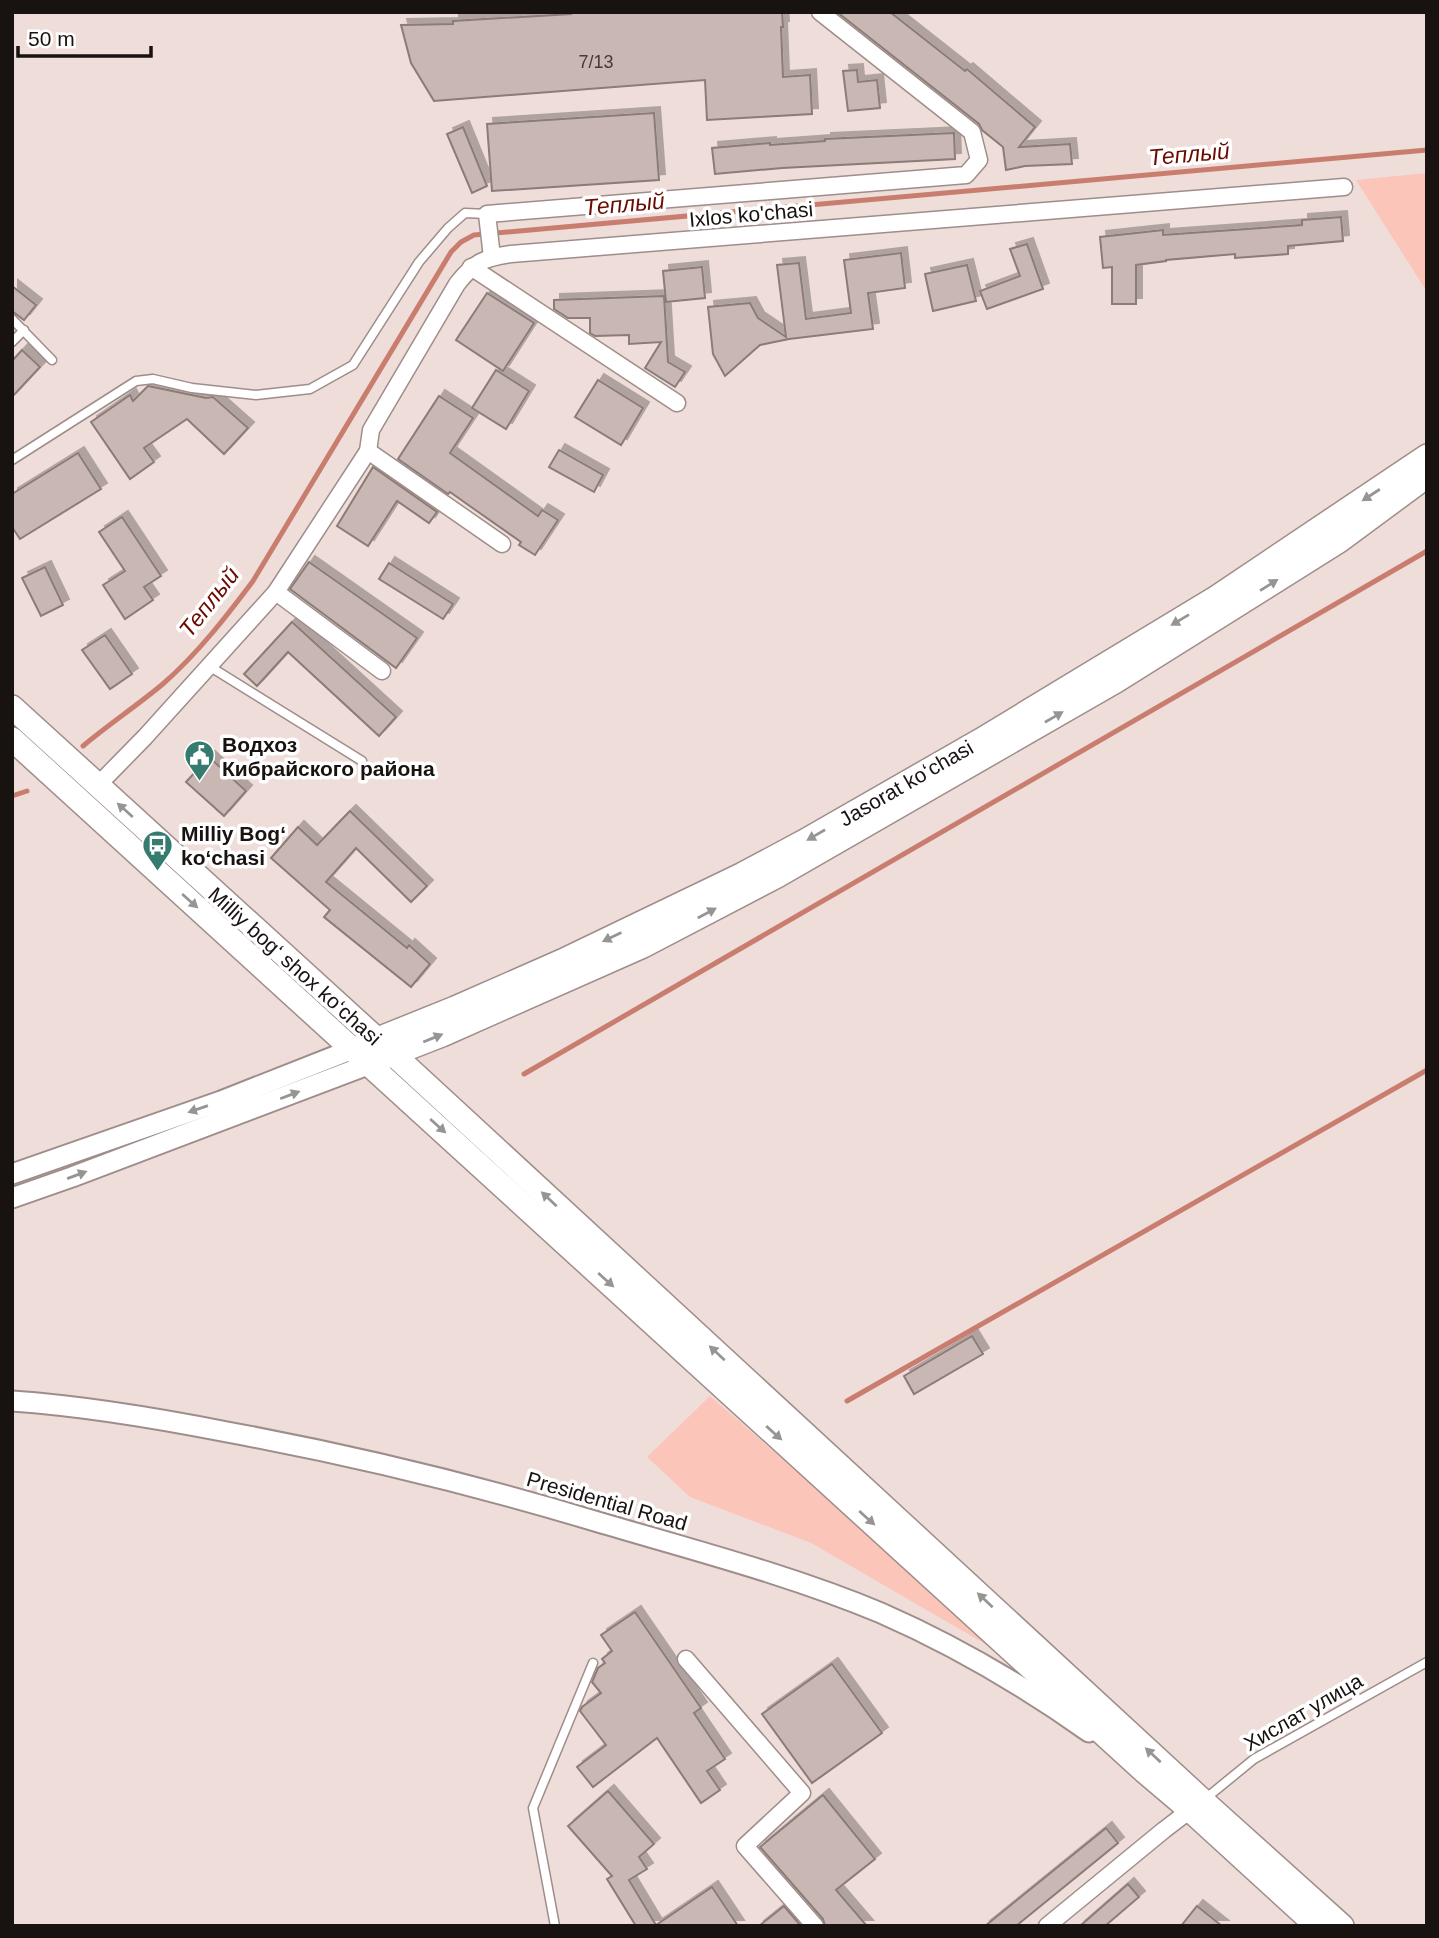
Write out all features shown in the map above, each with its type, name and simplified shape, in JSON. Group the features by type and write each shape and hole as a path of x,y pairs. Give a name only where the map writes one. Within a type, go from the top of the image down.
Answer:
{"main road":[{"name":"Jasorat koʻchasi","path":"361,1056 384,1047 455,1008 562,961 743,874 803,842 992,733 1217,597 1427,456"},
{"name":"Jasorat koʻchasi","path":"384,1047 442,1035 643,946 789,869 1116,681 1339,541 1427,476"},
{"name":"Milliy bog‘ shox ko‘chasi","path":"12,707 384,1047 1196,1806"},
{"name":"Milliy bog‘ shox ko‘chasi","path":"12,739 1144,1771 1196,1806"},
{"path":"1196,1806 1317,1926"},
{"path":"1196,1806 1342,1926"}],"street":[{"path":"492,257 487,214 967,176 979,160 972,132 820,12"},
{"name":"Ixlos ko'chasi","path":"98,785 276,592 368,452 371,430 457,284 471,267 492,257 1343,187"},
{"path":"471,267 677,403"},
{"path":"368,452 502,544"},
{"path":"276,592 382,671"},
{"path":"12,1174 221,1101 361,1056"},
{"path":"12,1198 85,1172 361,1056"},
{"name":"Presidential Road","path":"12,1401 182,1423 352,1457 551,1508 786,1578 881,1614 928,1636 1060,1711 1144,1771"},
{"path":"686,1659 802,1793 745,1846 815,1926"},
{"path":"1047,1926 1196,1806"}],"lane":[{"path":"12,460 136,381 153,379 192,388 256,395 310,389 353,365 419,262 448,228 465,213 487,214"},
{"path":"12,318 52,360"},
{"path":"12,342 23,330"},
{"path":"209,666 362,761"},
{"name":"Хислат улица","path":"1196,1806 1254,1759 1427,1662"},
{"path":"555,1926 533,1808 593,1663"}],"shaded area":[{"path":"1427,173 1427,292 1356,180"},
{"path":"710,1396 1006,1656 811,1543 690,1497 647,1457"}],"building":[{"path":"571,12 782,12 783,77 810,75 812,114 707,120 705,80 434,101 411,63 401,25 453,24 453,21"},
{"path":"837,12 890,12 965,71 967,69 1035,127 1019,147 1070,144 1072,164 1025,166 1006,170 1003,147 982,130 979,124"},
{"path":"857,70 858,82 877,80 880,108 848,111 843,71"},
{"path":"654,113 659,180 492,191 487,124"},
{"path":"463,127 487,186 472,193 447,134"},
{"path":"954,133 955,159 715,174 712,148"},
{"path":"1341,217 1343,241 1288,246 1288,254 1235,258 1235,254 1136,265 1136,304 1112,304 1112,267 1103,268 1100,237 1163,230 1163,235 1302,225 1302,220"},
{"path":"1027,244 1043,289 987,309 980,291 1020,276 1010,249"},
{"path":"901,253 905,288 868,293 873,329 760,345 725,376 713,354 708,307 750,303 758,318 786,337 777,265 799,263 806,319 851,313 844,260"},
{"path":"967,265 976,301 933,311 925,274"},
{"path":"702,267 705,298 666,302 663,271"},
{"path":"12,286 36,305 24,320 12,311"},
{"path":"487,293 534,323 503,371 456,340"},
{"path":"664,296 668,362 685,372 675,387 645,368 661,342 629,344 629,335 595,336 590,333 590,318 568,318 554,309 554,300"},
{"path":"22,350 40,367 12,397 12,361"},
{"path":"496,370 529,391 506,429 472,408"},
{"path":"598,380 643,408 621,445 575,417"},
{"path":"148,386 206,398 213,397 248,428 224,454 187,419 144,448 154,462 130,479 91,422 130,395 133,401"},
{"path":"439,396 473,418 450,453 538,516 542,510 558,520 535,555 519,545 521,542 450,492 448,494 398,459"},
{"path":"559,450 603,475 594,492 549,467"},
{"path":"78,453 101,489 20,539 12,527 12,494"},
{"path":"373,467 437,512 429,523 397,501 368,546 337,526"},
{"path":"122,517 161,576 144,587 153,600 125,619 103,585 125,571 99,532"},
{"path":"309,562 417,638 396,668 290,589"},
{"path":"389,563 453,604 443,619 379,579"},
{"path":"45,567 63,605 41,616 22,578"},
{"path":"292,622 396,717 379,736 288,652 257,686 244,674"},
{"path":"105,635 132,674 110,689 82,650"},
{"path":"209,757 246,791 224,816 186,782"},
{"path":"350,811 427,886 411,902 356,848 326,882 430,964 411,987 324,917 330,910 271,858 298,827 317,845"},
{"path":"972,1336 983,1354 914,1394 904,1376"},
{"path":"635,1612 701,1708 694,1713 725,1759 707,1771 720,1790 701,1803 657,1738 593,1787 577,1767 606,1745 580,1711 601,1693 592,1682 598,1668 605,1663 602,1659 612,1651 601,1635"},
{"path":"832,1664 882,1733 812,1783 762,1714"},
{"path":"608,1791 654,1844 639,1857 647,1869 629,1880 656,1925 712,1887 738,1926 636,1926 607,1879 612,1876 568,1826"},
{"path":"823,1795 875,1859 836,1890 867,1926 825,1926 823,1919 760,1847"},
{"path":"1106,1828 1118,1843 1016,1926 985,1926"},
{"path":"1128,1884 1139,1897 1105,1926 1080,1926"},
{"path":"784,1906 801,1926 759,1926"},
{"path":"1197,1906 1222,1926 1181,1926"}],"waterway":[{"name":"Теплый","path":"83,746 176,671 211,634 253,581 451,252 474,235 1427,150"},
{"path":"524,1074 1427,551"},
{"name":"Теплый","path":"12,796 27,791"},
{"path":"847,1401 1427,1070"}],"place":[{"name":"Водхоз Кибрайского района","path":"199,783"},
{"name":"Milliy Bogʻ koʻchasi","path":"158,872"}]}
